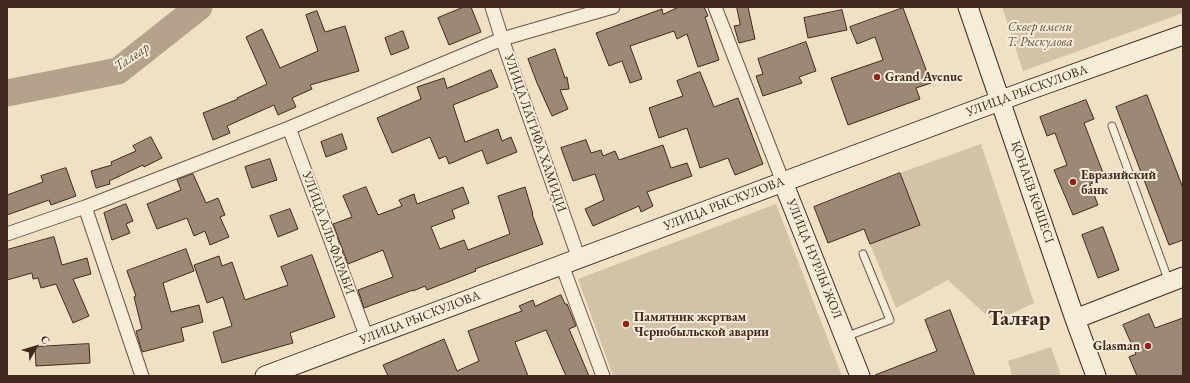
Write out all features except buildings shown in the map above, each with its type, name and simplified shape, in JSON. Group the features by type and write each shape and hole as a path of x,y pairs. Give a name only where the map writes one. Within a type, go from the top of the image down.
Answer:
{"main road":[{"name":"ҚОНАЕВ КӨШЕСІ","path":"968,7 1096,376"},
{"name":"УЛИЦА РЫСКУЛОВА","path":"265,376 1001,101 1183,35"},
{"name":"УЛИЦА НУРЛЫ ЖОЛ","path":"783,182 860,376"},
{"path":"1075,319 1176,280"}],"street":[{"name":"УЛИЦА ЛАТИФА ХАМИДИ","path":"492,7 570,262 603,376"},
{"path":"7,234 84,207 289,128 502,39 613,7"},
{"name":"УЛИЦА НУРЛЫ ЖОЛ","path":"715,7 783,182"},
{"name":"УЛИЦА АЛЬ-ФАРАБИ","path":"289,128 367,338"},
{"path":"84,207 142,376"}],"lane":[{"path":"1112,126 1176,280"},
{"path":"845,337 890,320 863,254"}],"green space":[{"name":"Сквер имени Т. Рыскулова","path":"1002,7 1183,7 1183,13 1023,71"},
{"path":"981,144 1034,303 994,322 948,280 896,308 870,244 920,225 900,173"},
{"path":"776,204 842,376 613,376 578,279"},
{"path":"1051,347 1061,376 1012,376 1008,361"}],"waterway":[{"name":"Талғар","path":"7,93 118,71 199,7"}],"place":[{"name":"Grand Avenue","path":"877,77"},
{"name":"Евразийский банк","path":"1073,182"},
{"name":"Памятник жертвам Чернобыльской аварии","path":"626,324"},
{"name":"Glasman","path":"1148,346"}],"district":[{"name":"Талғар","path":"1019,319"}]}
